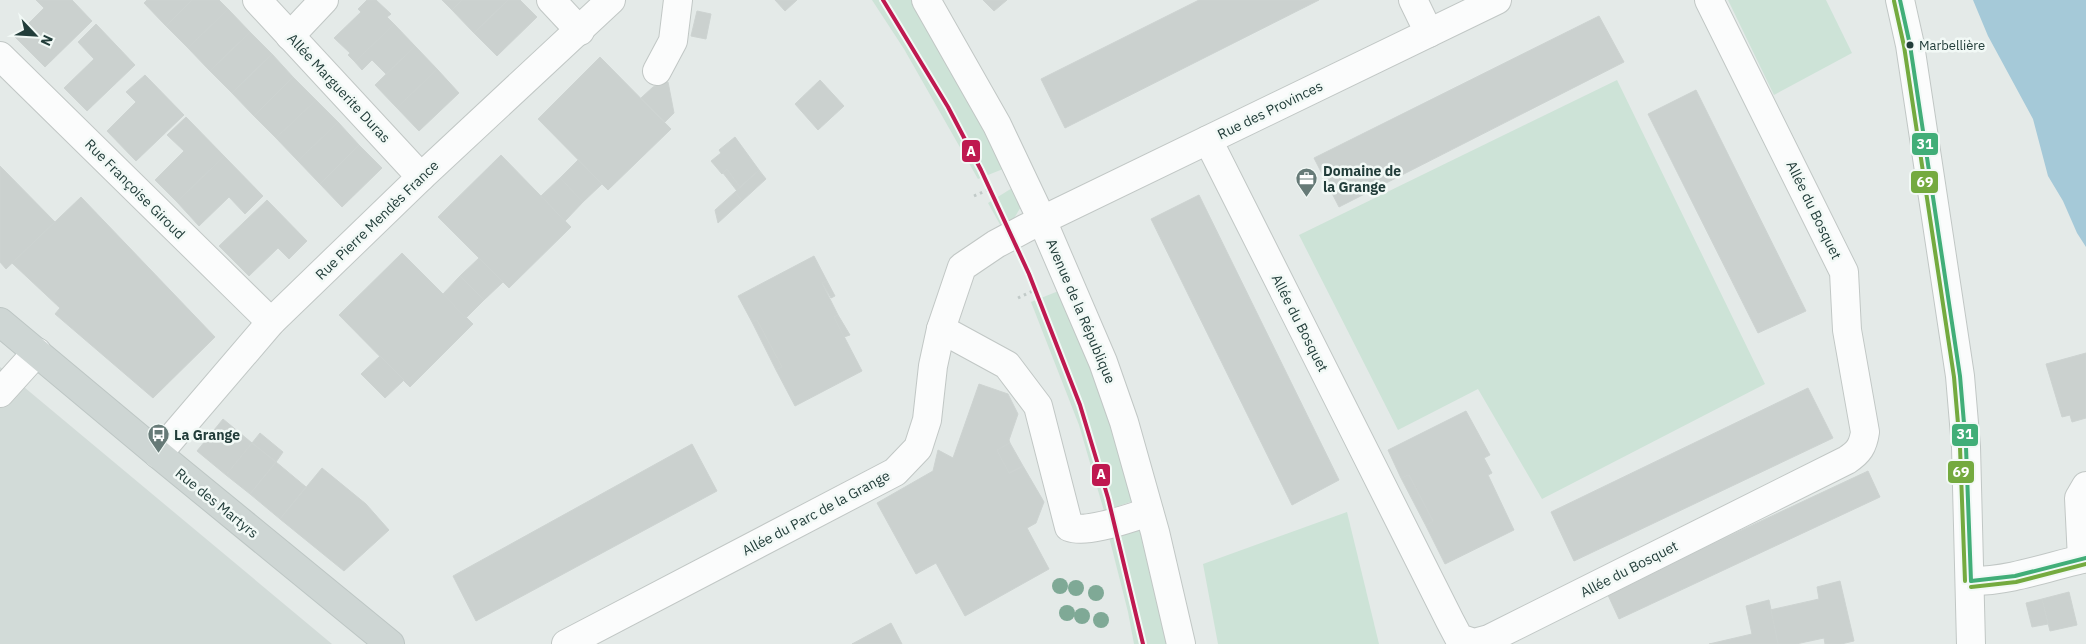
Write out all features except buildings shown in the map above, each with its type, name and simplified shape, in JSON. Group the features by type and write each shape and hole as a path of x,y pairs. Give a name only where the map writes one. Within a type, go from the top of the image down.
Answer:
{"main road":[{"name":"Rue des Martyrs","path":"0,322 390,644"}],"street":[{"name":"Allée Marguerite Duras","path":"258,0 421,177"},
{"path":"290,36 324,0"},
{"path":"551,0 580,31"},
{"name":"Rue Pierre Mendès France","path":"158,454 270,322 421,177 580,31 611,0"},
{"path":"656,72 673,41 678,0"},
{"name":"Avenue de la République","path":"926,0 997,125 1042,220 1103,362 1124,422 1149,512 1181,644"},
{"path":"1413,0 1429,33"},
{"name":"Rue des Provinces","path":"1042,220 1497,0"},
{"name":"Allée du Bosquet","path":"1208,140 1459,638 1474,643 1489,639 1847,460 1860,451 1864,441 1865,432 1846,330 1844,272 1709,0"},
{"path":"1900,0 1910,45 1960,376 1966,447 1971,581 1971,644"},
{"name":"Rue Françoise Giroud","path":"0,56 270,322"},
{"name":"Allée du Parc de la Grange","path":"566,644 895,472 918,448 927,420 933,366 941,329 962,267 996,244 1042,220"},
{"path":"941,329 1007,365 1038,406 1069,527 1098,527 1149,512"},
{"path":"0,393 37,352"},
{"path":"1971,581 1994,581 2010,578 2084,558 2079,498 2086,486"}],"shaded area":[{"path":"0,367 332,644 0,644"}],"green space":[{"path":"872,0 916,0 1008,167 978,179 904,49"},
{"path":"1728,0 1826,0 1852,53 1774,95"},
{"path":"1617,80 1765,384 1542,499 1478,389 1398,430 1299,235"},
{"path":"1017,185 1022,205 1013,220 1002,228 988,203"},
{"path":"1061,290 1087,346 1136,500 1104,511 1079,425 1031,302"},
{"path":"1347,512 1379,644 1218,644 1203,564"},
{"path":"1143,529 1173,644 1134,644 1109,537"}],"water":[{"path":"1973,0 2086,0 2086,247 2048,176 2033,119 1988,36"}],"transit line":[{"name":"A","path":"883,0 948,107 981,170 1029,274 1080,405 1108,498 1143,644"},
{"name":"31","path":"1900,0 1910,45 1960,376 1966,447 1971,581"},
{"name":"69","path":"1894,1 1904,46 1954,377 1960,447 1965,581"},
{"name":"31","path":"1971,581 2015,576 2086,558"},
{"name":"69","path":"1971,587 2016,582 2086,564"}],"place":[{"name":"Marbellière","path":"1910,45"},
{"name":"Domaine de la Grange","path":"1307,198"},
{"name":"La Grange","path":"158,454"}]}
